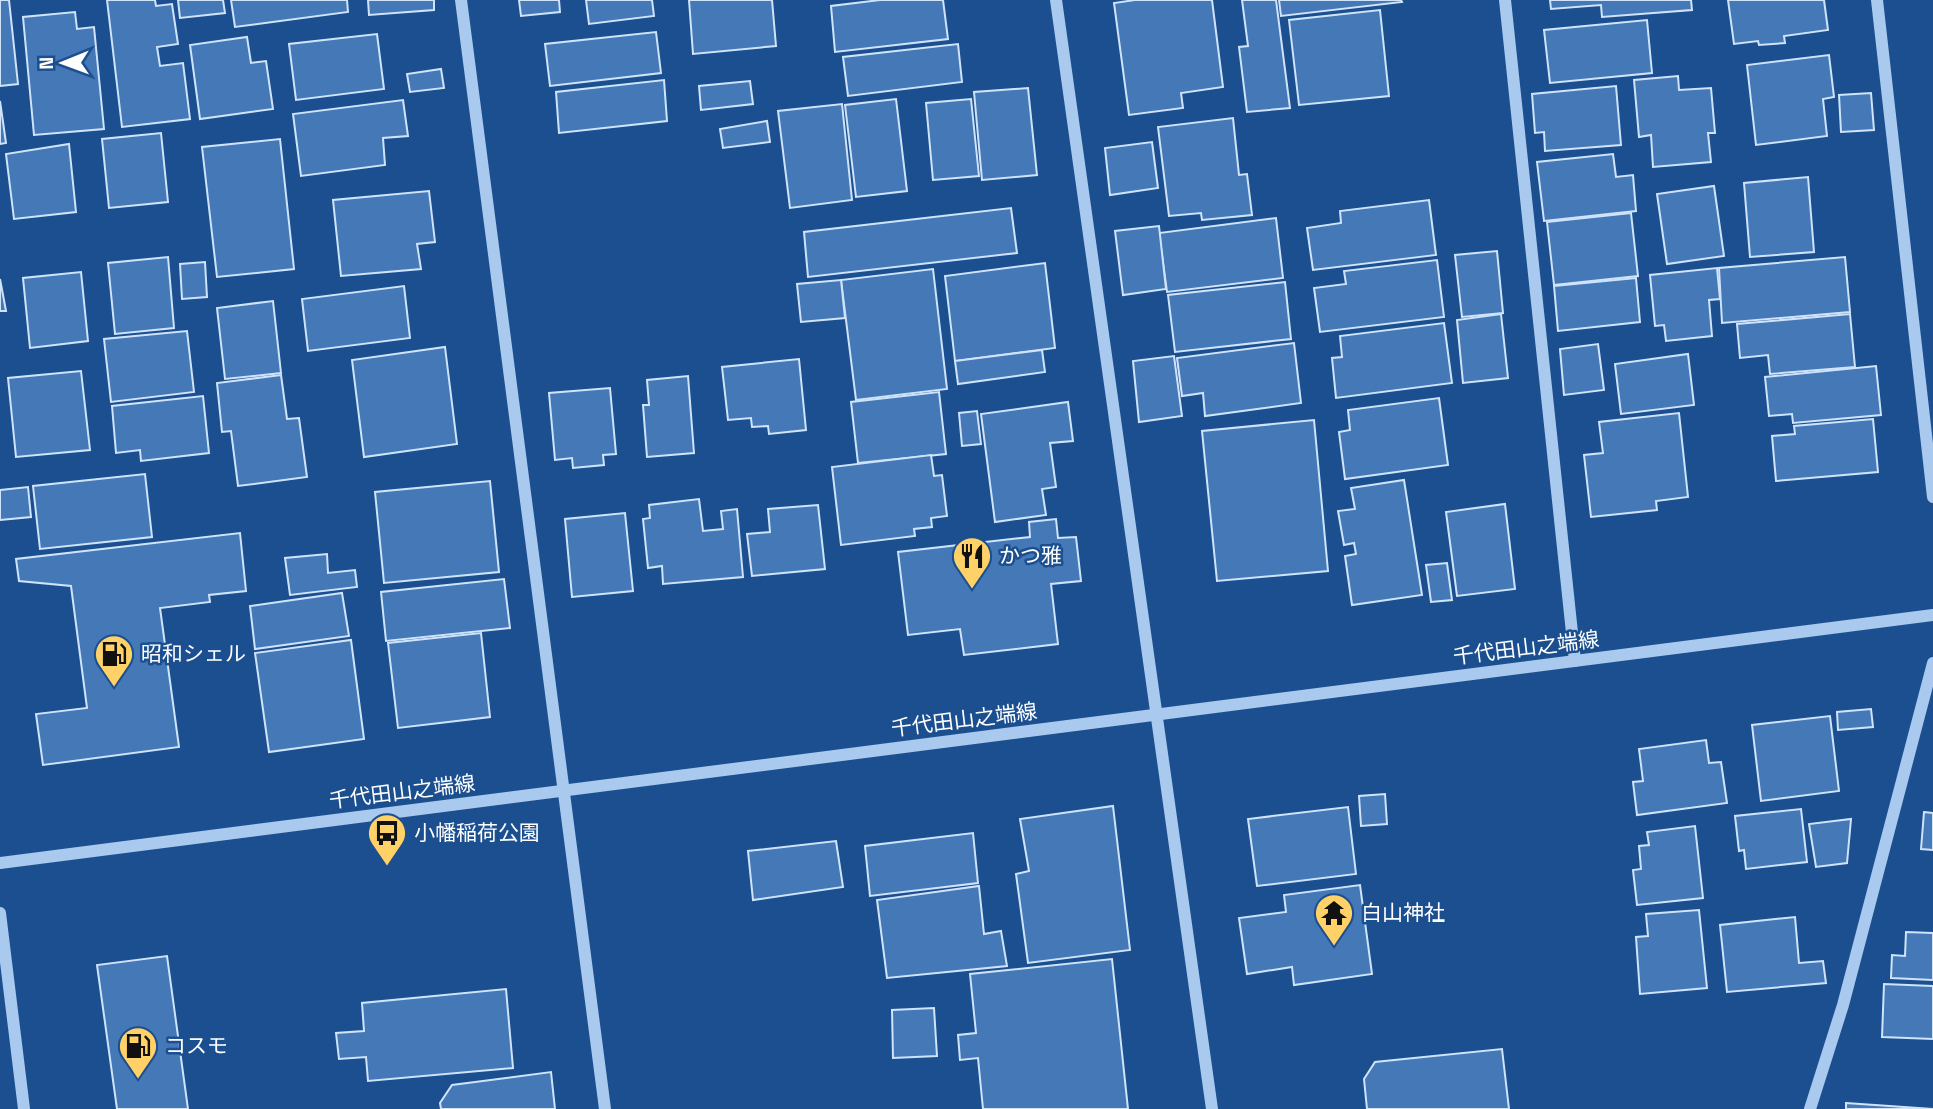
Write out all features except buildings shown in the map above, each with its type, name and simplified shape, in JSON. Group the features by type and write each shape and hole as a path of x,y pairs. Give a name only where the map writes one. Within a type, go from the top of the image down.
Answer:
{"street":[{"path":"461,0 501,287 562,791 606,1109"},
{"path":"1056,0 1212,1109"},
{"path":"1505,0 1575,661"},
{"path":"1877,0 1933,498"},
{"name":"千代田山之端線","path":"0,863 1933,615"},
{"path":"1810,1109 1843,1005 1933,663"},
{"path":"0,913 24,1109"}],"place":[{"name":"かつ雅","path":"972,590"},
{"name":"昭和シェル","path":"114,688"},
{"name":"小幡稲荷公園","path":"387,867"},
{"name":"白山神社","path":"1334,947"},
{"name":"コスモ","path":"138,1080"}]}
